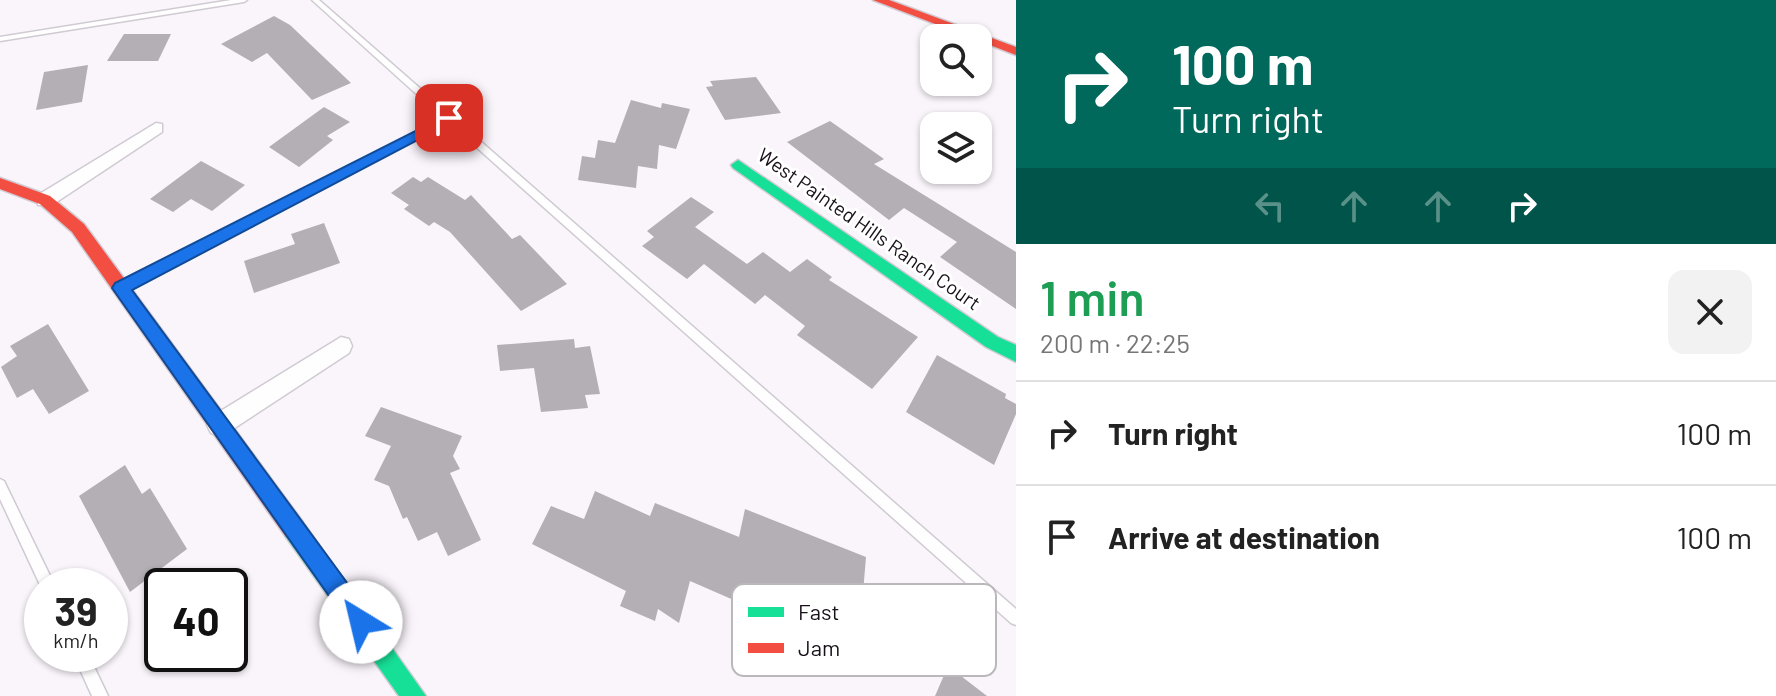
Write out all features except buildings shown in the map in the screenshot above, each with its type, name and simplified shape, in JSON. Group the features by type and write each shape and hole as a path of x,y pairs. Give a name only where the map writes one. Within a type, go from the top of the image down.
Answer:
{"street":[{"path":"879,0 1016,51"},
{"path":"45,200 156,128"},
{"name":"West Painted Hills Ranch Court","path":"738,165 992,342 1016,354"},
{"path":"0,183 45,200 78,228 414,696"},
{"path":"219,425 341,346"}],"lane":[{"path":"0,39 244,0"},
{"path":"315,0 977,584"},
{"path":"121,288 449,118"},
{"path":"0,485 39,568"},
{"path":"996,600 1016,618"},
{"path":"89,672 100,696"}],"traffic: fast":[{"path":"738,165 992,342 1016,354"},
{"path":"294,529 414,696"}],"traffic: jam":[{"path":"879,0 1016,51"},
{"path":"0,183 45,200 78,228 294,529"}],"route":[{"path":"361,622 121,288 449,118"}]}
